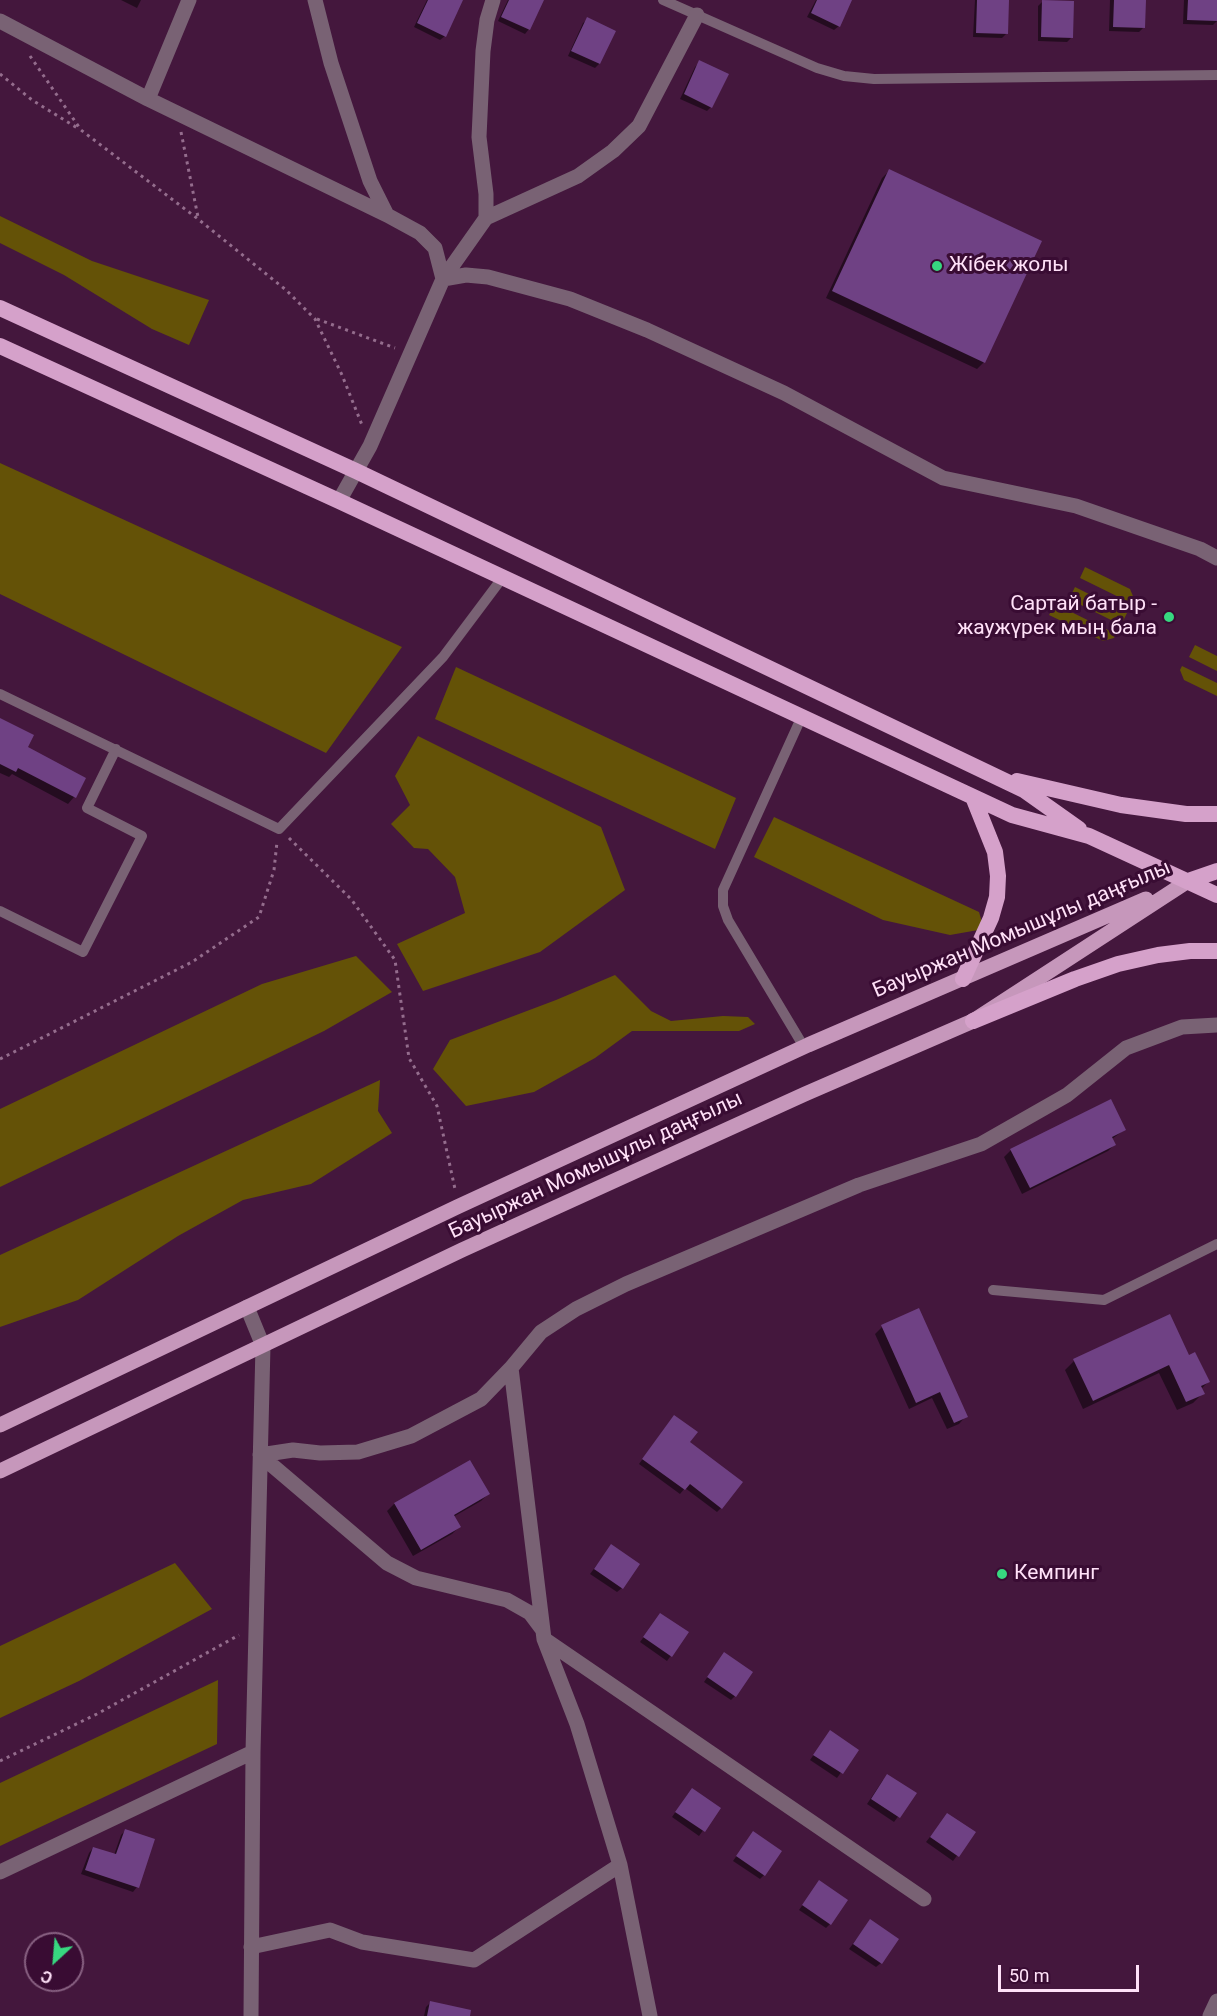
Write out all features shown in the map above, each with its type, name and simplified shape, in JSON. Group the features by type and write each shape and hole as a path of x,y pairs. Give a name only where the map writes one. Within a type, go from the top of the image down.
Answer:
{"highway":[{"path":"0,308 356,471 990,773 1024,790 1089,836"},
{"path":"0,346 339,501 1012,815 1089,836 1217,896"},
{"path":"990,773 1121,805 1186,814 1217,814"},
{"path":"963,979 991,918 997,897 998,876 995,852 973,797"},
{"path":"1188,881 1217,871"},
{"path":"973,1021 1054,987 1118,964 1158,955 1190,951 1217,951"}],"main road":[{"name":"Бауыржан Момышұлы даңғылы","path":"0,1425 457,1207 804,1047 1188,881"},
{"name":"Бауыржан Момышұлы даңғылы","path":"0,1471 494,1235 805,1094 973,1021 1188,881"}],"street":[{"path":"148,99 189,0"},
{"path":"315,0 331,63 370,182 387,215"},
{"path":"486,218 486,194 479,137 483,51 487,20 493,0"},
{"path":"339,501 370,446 443,279 486,218 578,176 613,151 639,126 697,15"},
{"path":"0,21 148,99 420,233 435,248 443,279"},
{"path":"443,279 466,275 488,277 570,299 647,330 784,393 944,478 1076,507 1200,549 1217,558"},
{"path":"260,1455 293,1450 320,1453 358,1452 411,1436 481,1399 541,1332 576,1309 627,1284 859,1185 981,1144 1066,1095 1126,1048 1182,1027 1217,1025"},
{"path":"247,1307 263,1346 256,1625 251,2016"},
{"path":"511,1368 543,1634 924,1899"},
{"path":"260,1455 387,1563 416,1578 507,1600 530,1613 543,1634 577,1725 620,1865 650,2016"},
{"path":"0,1872 254,1752"},
{"path":"251,1947 330,1930 362,1942 474,1960 620,1865"},
{"path":"1210,2016 1217,2001"}],"lane":[{"path":"663,0 817,68 844,76 874,79 1217,75"},
{"path":"0,694 279,829 443,657 503,578"},
{"path":"802,716 723,890 723,906 728,920 804,1047"},
{"path":"0,911 83,952 141,836 87,808 116,749"},
{"path":"993,1290 1104,1300 1217,1244"}],"path":[{"path":"29,55 81,130"},
{"path":"0,74 32,100 81,130 198,219 286,290 315,319 342,375 370,446"},
{"path":"177,113 198,219"},
{"path":"315,319 410,353"},
{"path":"0,1059 192,962 259,917 274,870 279,829"},
{"path":"279,829 351,899 394,960 409,1058 437,1106 452,1169 457,1207"},
{"path":"0,1761 97,1714 256,1625"}],"shaded area":[{"path":"0,216 92,261 209,300 189,345 152,329 64,275 0,243"},
{"path":"0,463 402,647 326,753 0,594"},
{"path":"1085,567 1130,589 1135,601 1133,604 1080,578"},
{"path":"1075,587 1127,613 1121,625 1069,599"},
{"path":"1055,604 1116,634 1114,638 1103,641 1049,615"},
{"path":"1195,645 1217,656 1217,671 1189,657"},
{"path":"1182,666 1217,683 1217,696 1184,680 1180,670"},
{"path":"456,667 736,798 715,849 435,719"},
{"path":"418,736 601,827 625,890 540,952 423,991 397,944 465,913 455,877 428,849 414,848 391,824 410,805 395,776"},
{"path":"774,817 979,912 984,929 950,935 883,920 754,857"},
{"path":"356,956 392,992 324,1031 0,1187 0,1109 262,984"},
{"path":"615,975 651,1011 671,1021 723,1016 748,1017 755,1024 739,1031 632,1031 595,1058 534,1092 466,1106 433,1069 450,1040"},
{"path":"380,1080 378,1111 392,1133 311,1184 243,1200 178,1236 78,1300 0,1327 0,1255"},
{"path":"175,1563 212,1609 79,1681 0,1718 0,1646"},
{"path":"218,1680 217,1744 0,1846 0,1783"}],"building":[{"path":"428,0 463,0 446,37 417,23"},
{"path":"509,0 544,0 530,30 501,17"},
{"path":"817,0 852,0 840,27 811,13"},
{"path":"977,0 1009,0 1008,34 976,33"},
{"path":"1042,0 1074,1 1073,38 1041,37"},
{"path":"1114,0 1146,0 1145,28 1113,27"},
{"path":"1188,0 1217,0 1217,21 1187,20"},
{"path":"587,17 616,31 600,64 571,51"},
{"path":"699,60 729,74 712,108 684,94"},
{"name":"Жібек жолы","path":"889,169 1042,241 985,363 832,291"},
{"path":"0,718 34,735 28,747 86,778 76,798 18,768 16,772 0,764"},
{"path":"1111,1099 1126,1130 1112,1137 1116,1145 1030,1188 1010,1149"},
{"path":"919,1308 968,1417 954,1423 940,1392 916,1403 881,1325"},
{"path":"1170,1314 1189,1355 1195,1352 1210,1382 1201,1386 1205,1394 1186,1402 1169,1365 1093,1401 1073,1359"},
{"path":"674,1415 698,1432 690,1442 743,1482 722,1509 690,1484 685,1490 642,1459"},
{"path":"470,1460 490,1494 454,1515 461,1527 421,1550 394,1503"},
{"path":"611,1544 640,1564 623,1589 594,1569"},
{"path":"660,1613 689,1632 672,1657 643,1637"},
{"path":"724,1652 753,1672 736,1697 707,1677"},
{"path":"830,1730 859,1750 843,1774 813,1755"},
{"path":"887,1774 917,1793 900,1818 871,1799"},
{"path":"692,1788 721,1808 705,1832 675,1812"},
{"path":"947,1813 976,1832 959,1857 930,1837"},
{"path":"125,1829 155,1839 139,1888 85,1870 93,1847 116,1854"},
{"path":"753,1831 782,1851 765,1876 736,1856"},
{"path":"819,1880 848,1900 831,1925 802,1905"},
{"path":"870,1919 899,1939 882,1964 853,1944"},
{"path":"430,2001 471,2010 470,2016 427,2016"}],"place":[{"name":"Жібек жолы","path":"937,266"},
{"name":"Сартай батыр - жаужүрек мың бала","path":"1169,617"},
{"name":"Кемпинг","path":"1002,1574"}]}
